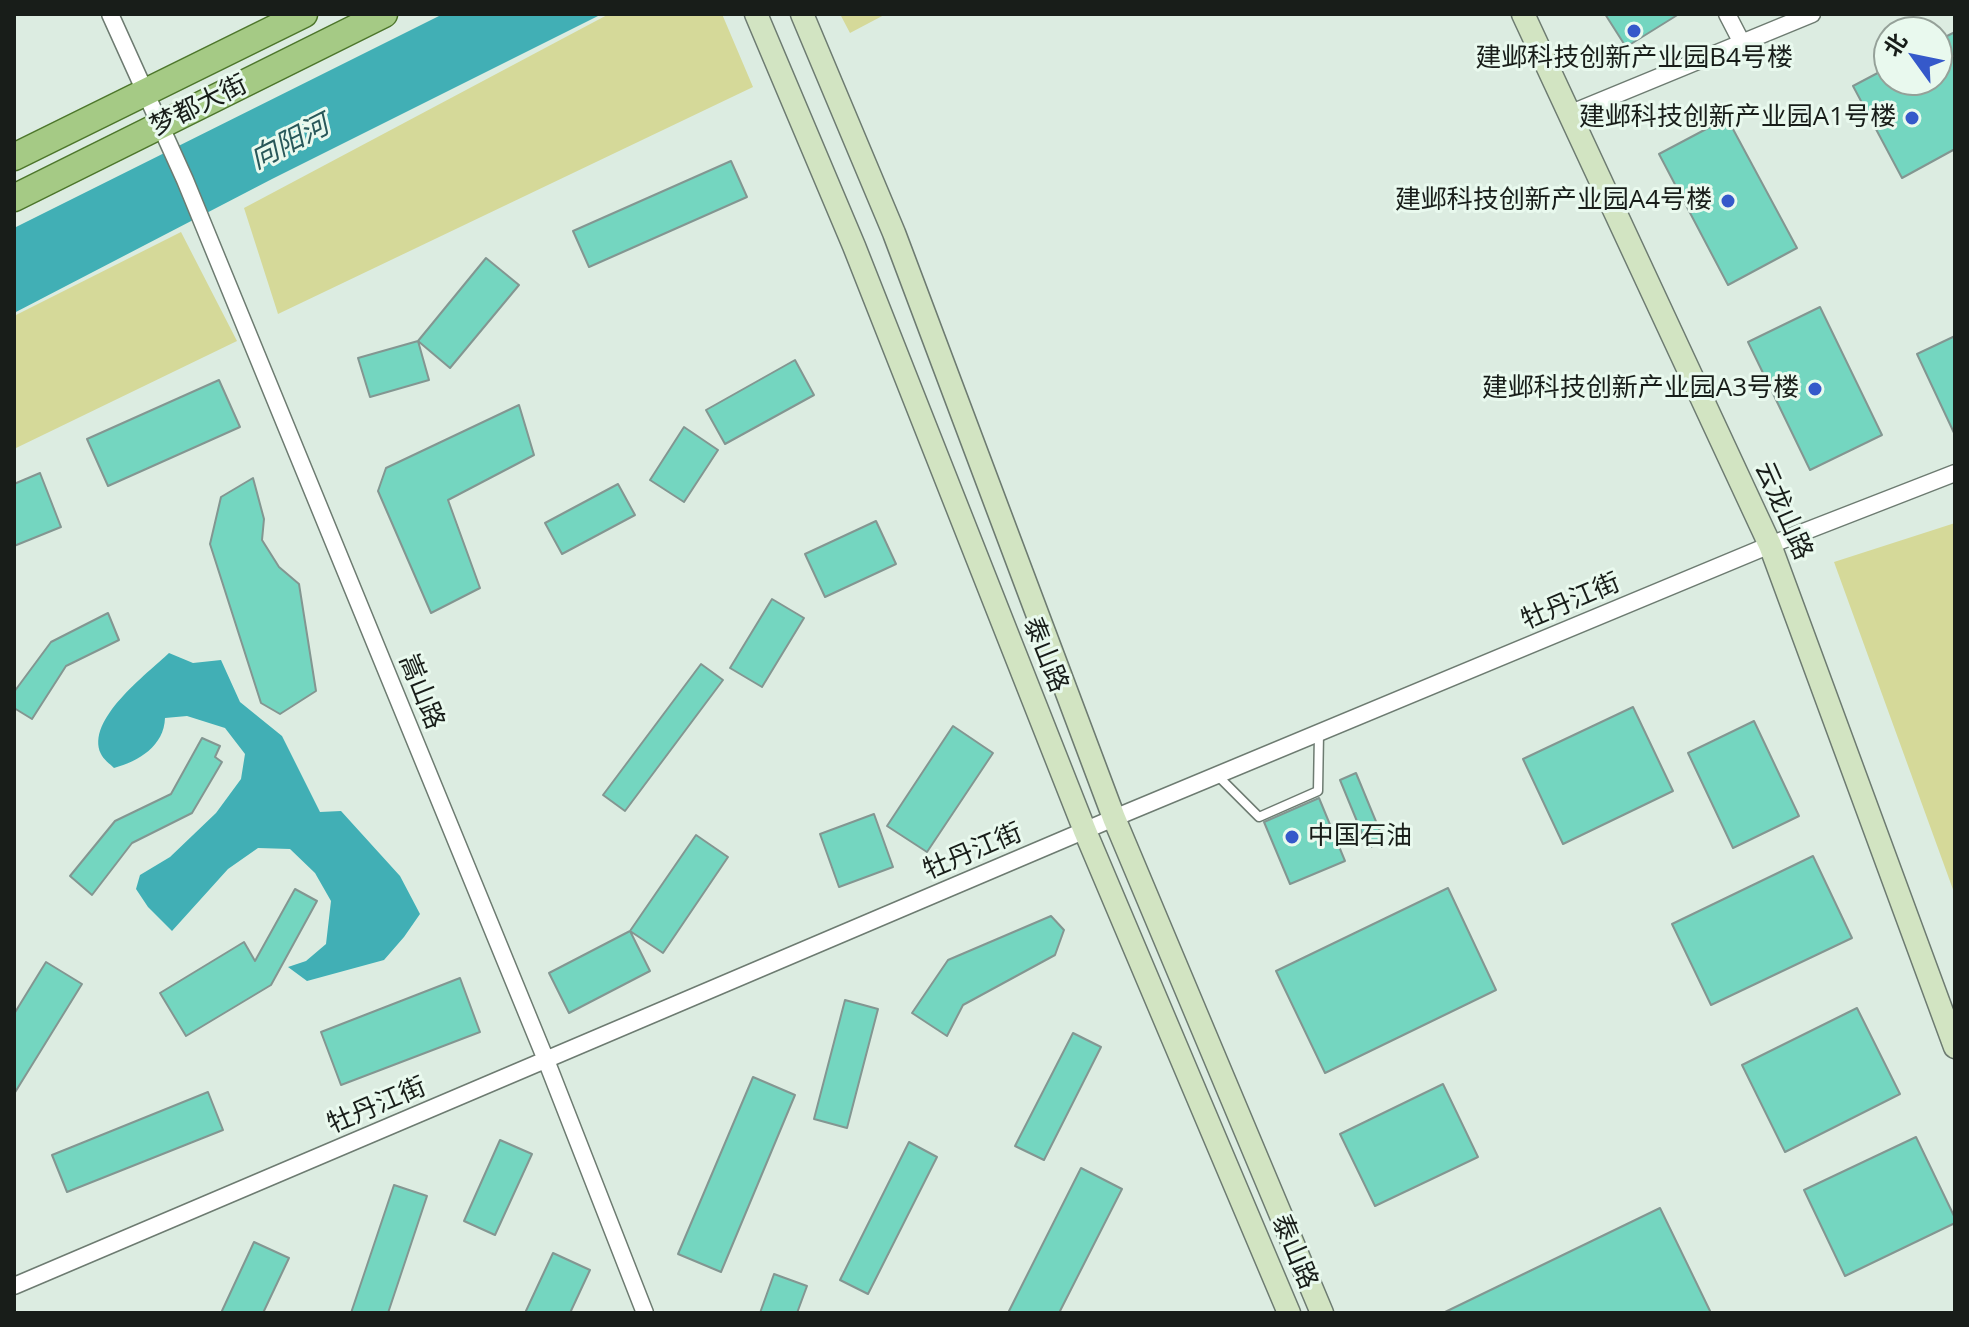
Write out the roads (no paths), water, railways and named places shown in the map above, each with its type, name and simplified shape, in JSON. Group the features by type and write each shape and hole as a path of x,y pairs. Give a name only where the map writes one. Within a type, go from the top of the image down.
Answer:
{"main road":[{"name":"梦都大街","path":"14,157 304,14"},
{"name":"梦都大街","path":"14,198 384,14"}],"street":[{"name":"嵩山路","path":"110,14 185,180 546,1060 645,1313"},
{"name":"泰山路","path":"756,14 854,246 1085,831 1289,1313"},
{"name":"泰山路","path":"802,14 894,233 1114,818 1322,1313"},
{"name":"云龙山路","path":"1523,14 1770,545 1955,1047"},
{"path":"1727,14 1742,43"},
{"path":"1569,114 1812,14"},
{"name":"牡丹江街","path":"14,1286 1114,818 1770,545 1955,473"}],"lane":[{"path":"1217,775 1259,817 1318,791 1319,733"}],"water":[{"name":"向阳河","path":"443,14 602,14 272,179 14,313 14,228"},
{"path":"169,653 193,663 221,660 240,702 282,736 320,812 341,811 400,876 420,914 384,960 307,981 288,967 306,961 326,944 331,901 315,873 290,849 258,848 228,869 172,931 148,907 136,889 140,875 170,857 216,813 241,779 245,754 225,728 187,716 165,718 164,728 155,744 132,761 114,768 103,758 98,741 110,713 134,685"}],"place":[{"name":"建邺科技创新产业园B4号楼","path":"1634,31"},
{"name":"建邺科技创新产业园A1号楼","path":"1912,118"},
{"name":"建邺科技创新产业园A4号楼","path":"1728,201"},
{"name":"建邺科技创新产业园A3号楼","path":"1815,389"},
{"name":"中国石油","path":"1292,837"}]}
